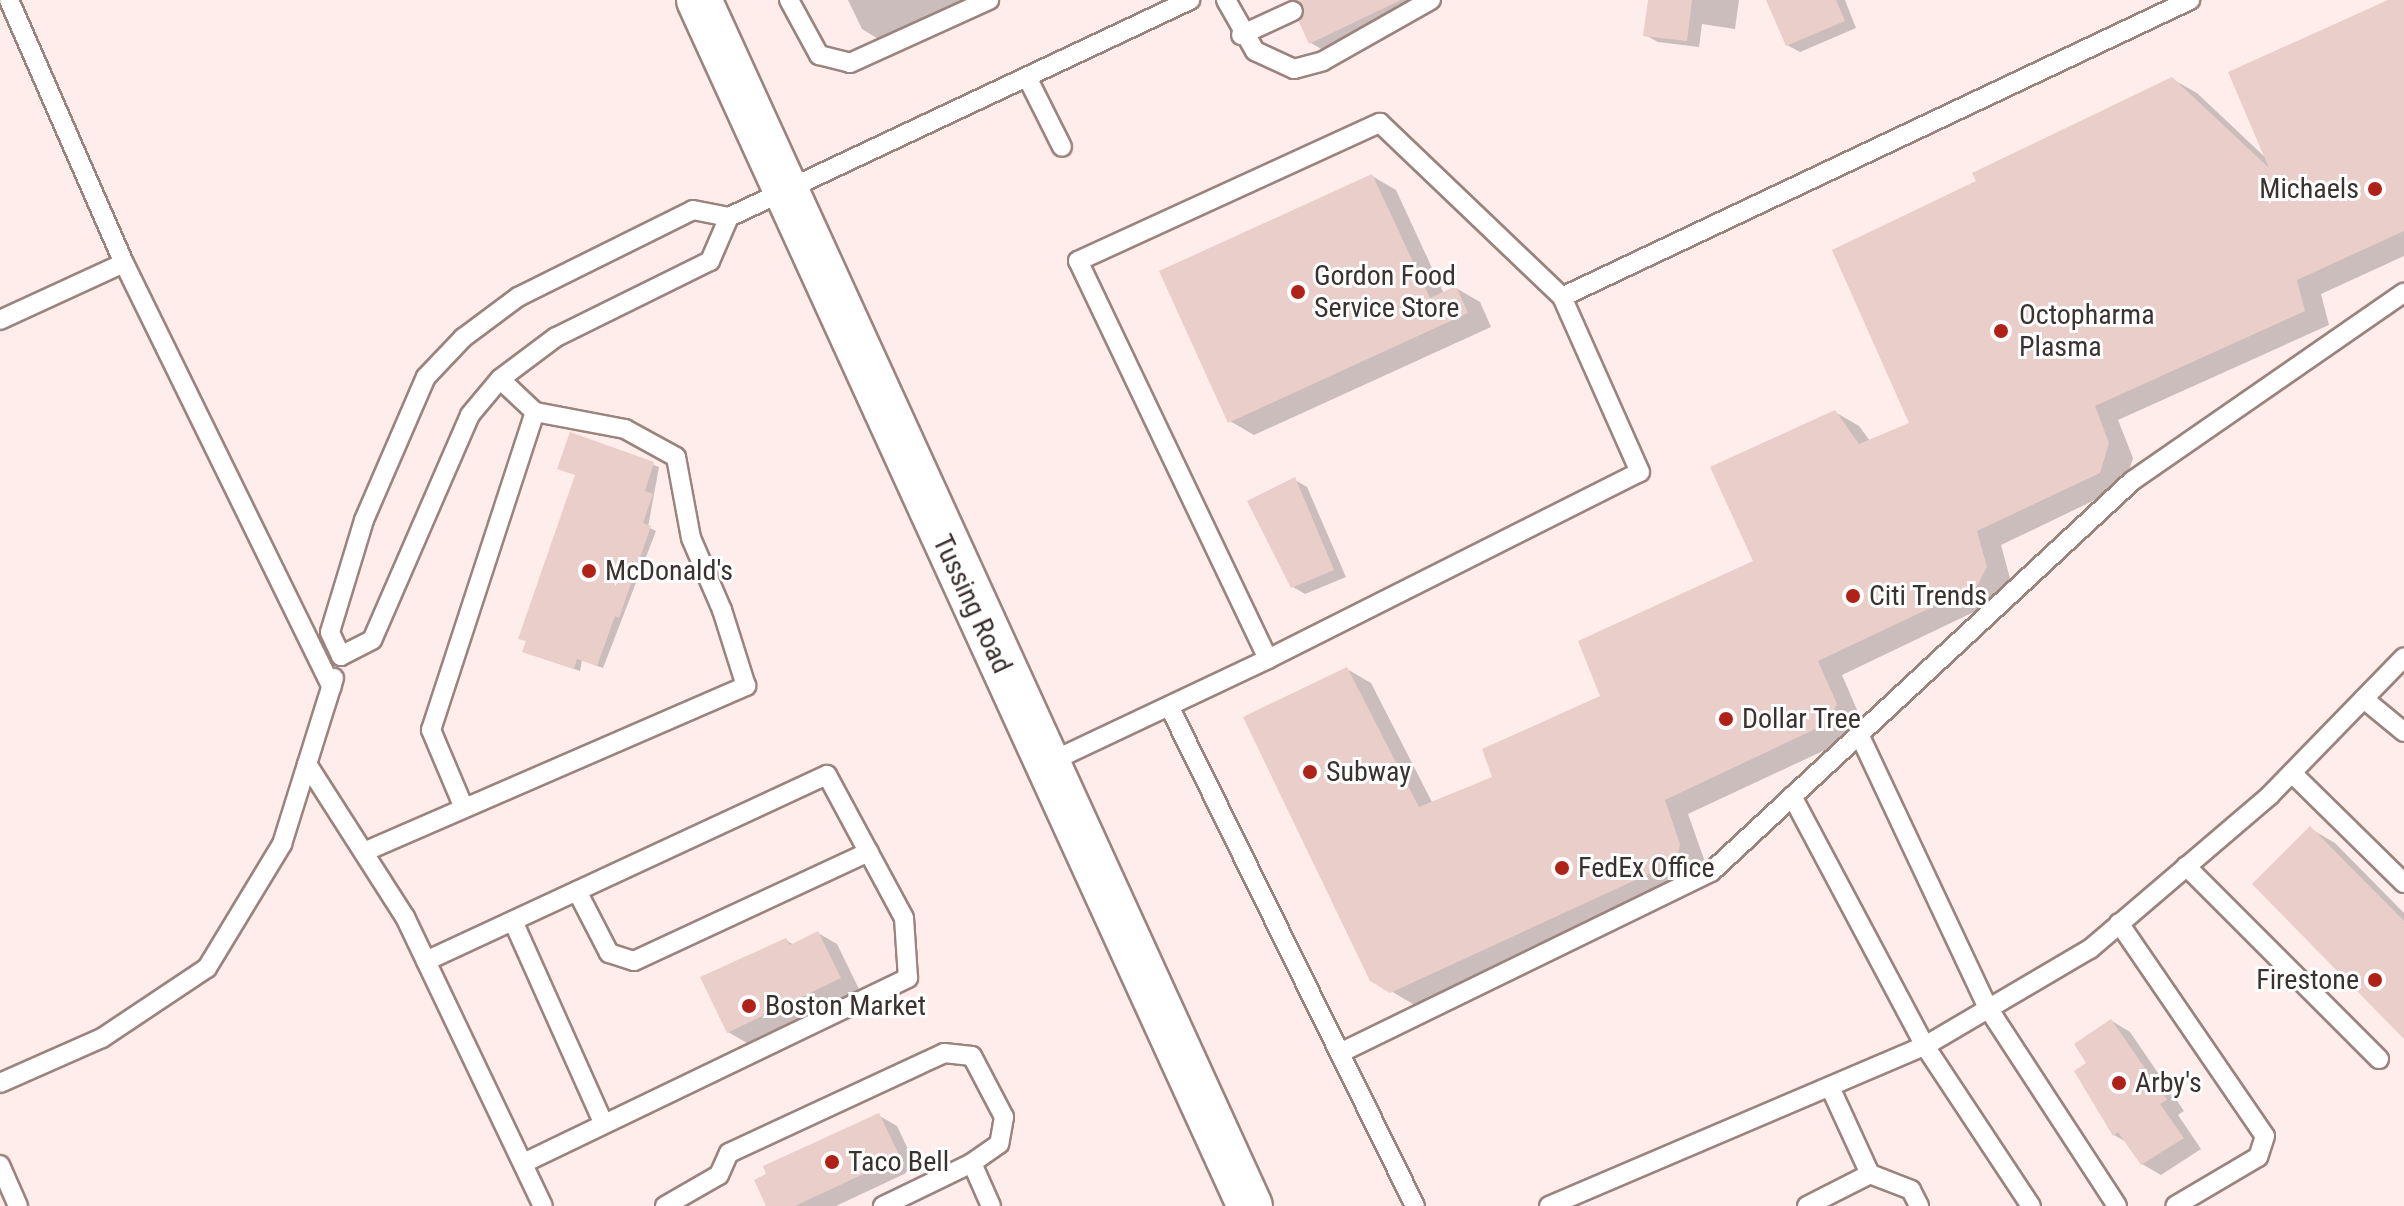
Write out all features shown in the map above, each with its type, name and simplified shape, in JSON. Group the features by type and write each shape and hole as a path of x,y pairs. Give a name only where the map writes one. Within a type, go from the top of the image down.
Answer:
{"main road":[{"name":"Tussing Road","path":"699,0 1250,1206"}],"lane":[{"path":"9,0 124,263 332,687"},
{"path":"789,0 819,55 850,63 989,0"},
{"path":"0,1083 102,1038 207,968 282,844 341,656 330,632 360,534 426,377 463,338 518,297 693,210 729,217 1190,0"},
{"path":"1226,0 1241,35 1264,57 1294,69 1323,61 1431,0"},
{"path":"1562,297 2190,0"},
{"path":"1241,35 1293,11"},
{"path":"1027,77 1062,147"},
{"path":"1046,764 1268,659 1640,472 1562,297 1380,123 1078,261 1268,659"},
{"path":"341,656 372,640 470,415 500,379 556,337 710,261 729,217"},
{"path":"0,320 124,263"},
{"path":"1340,1053 1711,872 2132,481 2404,293"},
{"path":"364,852 746,686 722,610 691,538 676,457 625,429 535,412 500,379"},
{"path":"464,808 431,730 535,412"},
{"path":"1562,1204 1925,1046 2090,949 2292,773 2404,657"},
{"path":"2364,699 2404,732"},
{"path":"1169,706 1415,1206"},
{"path":"1859,734 1988,1008 2117,1206"},
{"path":"307,764 364,852 426,961 543,1206"},
{"path":"2292,773 2404,883"},
{"path":"426,961 827,775 904,918 908,978 523,1163"},
{"path":"1792,796 1925,1046 2031,1206"},
{"path":"577,891 609,953 634,961 869,852"},
{"path":"2186,866 2379,1059"},
{"path":"513,921 604,1124"},
{"path":"2119,923 2265,1136 2258,1157 2175,1206"},
{"path":"665,1206 698,1199 719,1175 729,1153 944,1053 972,1056 1004,1117 999,1144 972,1163 883,1206"},
{"path":"1830,1087 1870,1174 1911,1190 1919,1206"},
{"path":"972,1163 991,1206"},
{"path":"2,1174 18,1206"},
{"path":"1807,1206 1870,1174"}],"building":[{"path":"1297,0 1401,0 1309,44 1299,22 1304,7"},
{"path":"1648,0 1692,0 1687,41 1643,36"},
{"path":"1766,0 1836,0 1845,21 1786,46"},
{"path":"2388,0 2404,0 2404,231 2297,280 2305,311 2095,406 2109,443 2100,473 1977,531 1987,567 1977,586 1818,661 1837,704 1828,723 1665,800 1680,844 1677,861 1390,993 1370,981 1243,717 1347,667 1419,807 1492,777 1482,749 1600,696 1578,641 1753,561 1710,467 1835,410 1859,444 1909,423 1832,250 1976,181 1972,173 2172,77 2269,168 2228,72"},
{"name":"Gordon Food Service Store","path":"1372,174 1430,298 1456,286 1468,313 1228,423 1159,271"},
{"name":"McDonald's","path":"570,432 654,462 645,491 653,494 643,523 651,526 619,618 615,616 597,666 577,659 574,669 522,652 526,641 518,639 575,475 557,469"},
{"path":"1295,477 1334,570 1291,588 1247,501"},
{"name":"Firestone","path":"2310,826 2404,921 2404,1039 2252,884"},
{"name":"Boston Market","path":"818,931 841,978 727,1033 700,977 786,938 790,945"},
{"name":"Arby's","path":"2111,1019 2167,1100 2160,1104 2184,1138 2141,1165 2118,1132 2113,1136 2074,1071 2086,1063 2074,1044"},
{"name":"Taco Bell","path":"879,1113 900,1157 795,1206 766,1206 754,1180 766,1174 763,1166"}],"place":[{"name":"Michaels","path":"2375,189"},
{"name":"Gordon Food Service Store","path":"1298,292"},
{"name":"Octopharma Plasma","path":"2001,331"},
{"name":"McDonald's","path":"589,571"},
{"name":"Citi Trends","path":"1853,596"},
{"name":"Dollar Tree","path":"1726,719"},
{"name":"Subway","path":"1310,772"},
{"name":"FedEx Office","path":"1562,868"},
{"name":"Firestone","path":"2375,980"},
{"name":"Boston Market","path":"749,1006"},
{"name":"Arby's","path":"2119,1083"},
{"name":"Taco Bell","path":"832,1162"}]}
